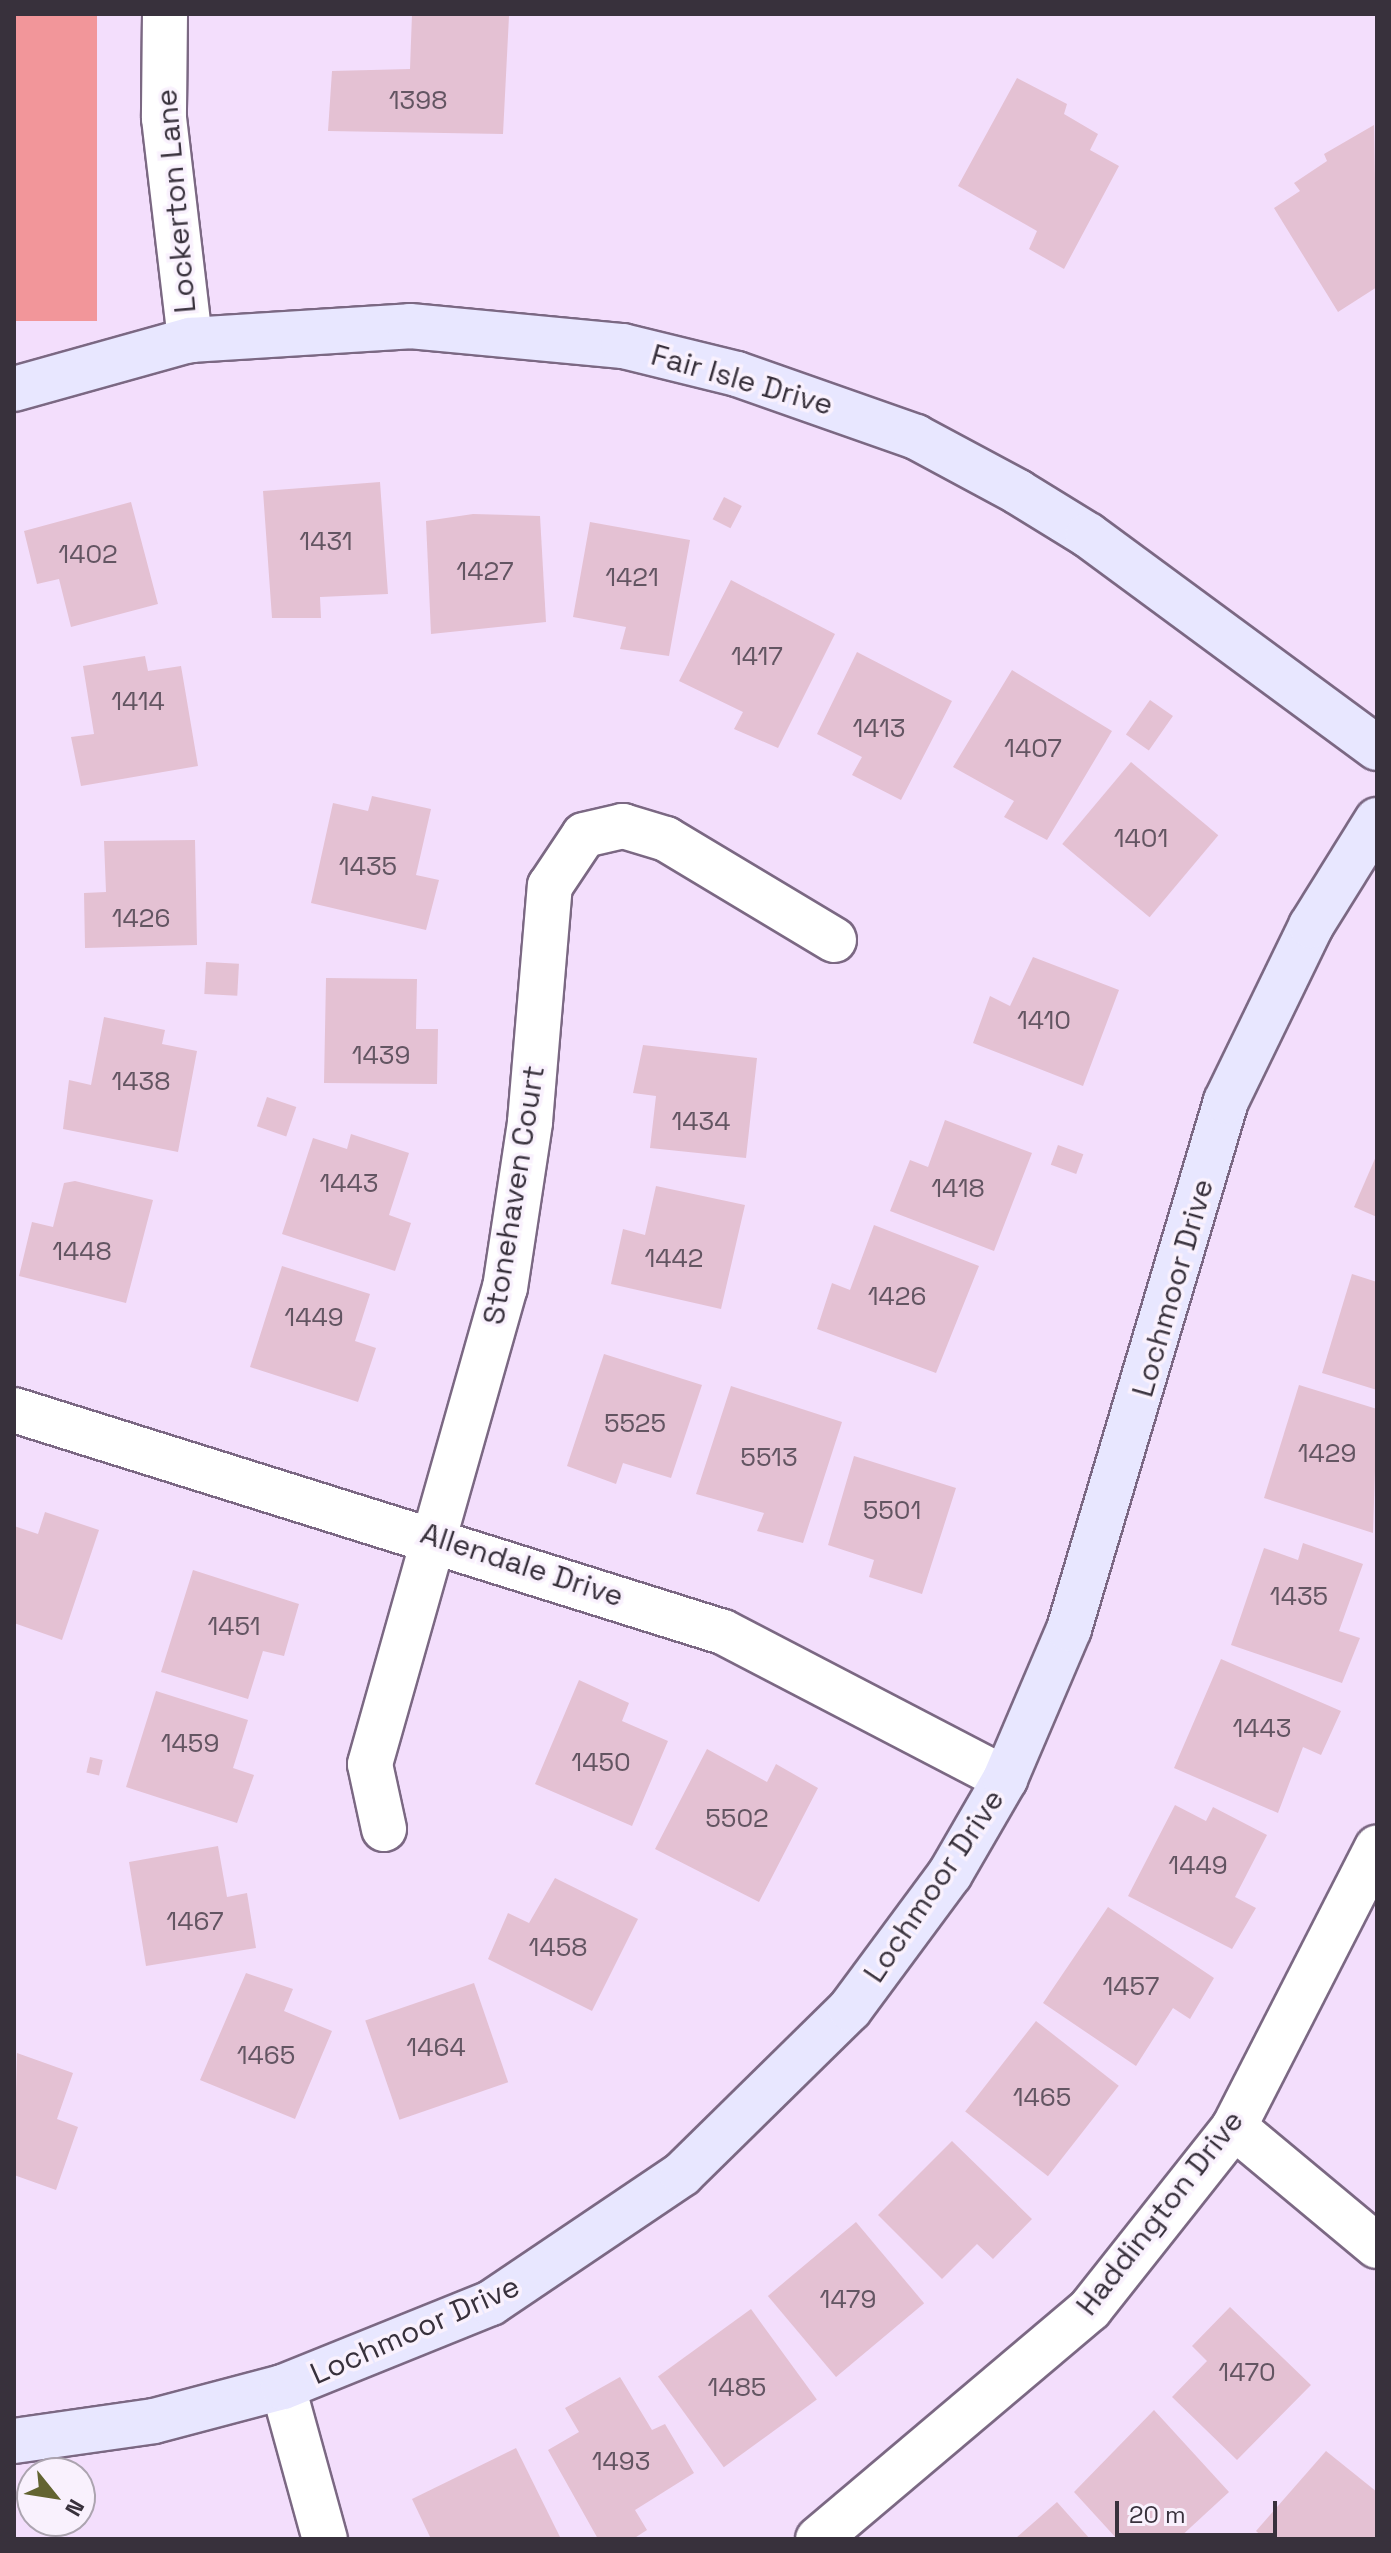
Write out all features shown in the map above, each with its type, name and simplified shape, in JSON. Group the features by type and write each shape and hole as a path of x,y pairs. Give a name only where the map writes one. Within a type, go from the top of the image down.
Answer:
{"street":[{"name":"Lockerton Lane","path":"165,14 164,118 190,340"},
{"name":"Fair Isle Drive","path":"14,389 190,340 410,326 502,330 623,346 817,398 916,437 1088,535 1377,748"},
{"name":"Lochmoor Drive","path":"14,2441 154,2421 283,2387 491,2303 682,2174 850,2009 950,1874 1005,1779 1069,1629 1226,1101 1311,926 1377,820"},
{"name":"Stonehaven Court","path":"384,1829 370,1764 505,1288 530,1122 550,886 584,835 623,826 666,839 834,940"},
{"name":"Allendale Drive","path":"14,1410 436,1537 723,1632 1005,1779"},
{"name":"Haddington Drive","path":"818,2539 1090,2309 1234,2127 1377,1847"},
{"path":"1234,2127 1377,2246"},
{"path":"283,2387 325,2539"}],"shaded area":[{"path":"14,14 97,14 97,321 14,321"}],"building":[{"path":"412,14 509,16 503,134 328,131 332,71 410,69"},
{"path":"1017,78 1067,104 1064,114 1098,134 1090,150 1119,166 1064,269 1029,249 1037,231 958,186"},
{"path":"1374,125 1377,287 1338,312 1274,208 1300,191 1294,183 1327,161 1324,154"},
{"path":"380,482 388,594 320,597 321,618 272,618 263,491"},
{"path":"724,497 742,506 730,528 713,519"},
{"path":"131,502 158,604 71,627 59,579 37,584 24,531"},
{"path":"473,514 540,516 546,622 431,634 426,521"},
{"path":"590,522 690,540 669,656 620,649 626,627 573,617"},
{"path":"731,580 835,634 778,748 734,729 743,712 679,681"},
{"path":"857,652 952,701 901,800 852,775 862,757 817,734"},
{"path":"145,656 148,671 181,666 198,766 81,786 71,737 94,734 83,666"},
{"path":"1012,670 1112,731 1047,840 1004,817 1014,801 953,767"},
{"path":"1150,700 1173,716 1149,750 1126,734"},
{"path":"1131,762 1218,835 1150,917 1062,844"},
{"path":"372,796 431,809 416,875 439,880 426,930 311,903 333,803 368,811"},
{"path":"195,840 197,945 85,948 84,893 106,892 104,841"},
{"path":"1033,957 1119,990 1083,1086 973,1043 990,996 1010,1006"},
{"path":"206,962 239,964 237,996 204,994"},
{"path":"326,978 417,979 416,1029 438,1029 437,1084 324,1083"},
{"path":"104,1017 165,1030 162,1044 197,1051 178,1152 63,1129 69,1080 91,1085"},
{"path":"643,1045 757,1058 746,1158 650,1148 656,1096 633,1093"},
{"path":"267,1097 296,1107 286,1136 257,1126"},
{"path":"945,1120 1032,1153 994,1251 890,1211 910,1160 928,1167"},
{"path":"351,1134 409,1153 389,1215 411,1223 395,1271 282,1234 313,1138 347,1149"},
{"path":"1058,1145 1083,1154 1076,1174 1051,1165"},
{"path":"1377,1154 1377,1217 1354,1207"},
{"path":"75,1181 153,1200 126,1303 19,1276 32,1222 53,1227 64,1183"},
{"path":"656,1186 745,1205 721,1309 611,1284 623,1229 645,1235"},
{"path":"874,1225 979,1266 936,1373 817,1329 832,1283 850,1290"},
{"path":"282,1266 370,1294 355,1341 376,1348 358,1402 250,1367"},
{"path":"1352,1274 1377,1282 1377,1390 1322,1373"},
{"path":"604,1354 702,1385 671,1478 623,1463 616,1484 567,1466"},
{"path":"1299,1385 1377,1409 1373,1533 1264,1498"},
{"path":"731,1386 842,1422 803,1543 757,1531 764,1513 696,1494"},
{"path":"854,1456 956,1488 922,1594 869,1577 874,1560 828,1545"},
{"path":"45,1512 99,1530 62,1640 14,1623 14,1526 38,1534"},
{"path":"1303,1543 1363,1564 1339,1631 1360,1638 1342,1683 1231,1645 1264,1548 1298,1560"},
{"path":"193,1570 299,1604 284,1656 263,1651 248,1699 161,1672"},
{"path":"1221,1659 1341,1711 1321,1755 1303,1747 1278,1813 1174,1768"},
{"path":"579,1680 629,1703 622,1721 668,1741 632,1826 535,1784"},
{"path":"156,1691 248,1720 233,1768 254,1775 237,1823 126,1787"},
{"path":"707,1749 767,1782 776,1764 818,1788 759,1902 655,1849"},
{"path":"90,1757 103,1760 99,1776 86,1773"},
{"path":"1175,1805 1206,1821 1213,1807 1267,1835 1235,1897 1256,1908 1232,1949 1128,1896"},
{"path":"218,1846 227,1897 247,1893 256,1948 146,1966 129,1862"},
{"path":"555,1878 638,1919 592,2011 488,1959 508,1913 529,1923"},
{"path":"1108,1907 1214,1978 1190,2019 1173,2008 1136,2066 1043,2003"},
{"path":"246,1973 293,1989 284,2011 332,2031 295,2119 200,2080"},
{"path":"474,1983 508,2082 399,2120 365,2020"},
{"path":"1036,2021 1119,2086 1048,2176 965,2112"},
{"path":"17,2053 73,2073 57,2119 78,2127 56,2190 14,2175"},
{"path":"952,2141 1032,2219 993,2259 977,2244 942,2279 878,2215"},
{"path":"856,2222 924,2303 836,2377 768,2296"},
{"path":"1230,2307 1311,2385 1237,2460 1172,2397 1207,2361 1192,2346"},
{"path":"751,2309 817,2400 724,2467 658,2377"},
{"path":"620,2377 652,2430 665,2424 694,2473 635,2510 647,2530 633,2539 598,2539 548,2450 579,2432 565,2408"},
{"path":"1154,2410 1229,2492 1178,2539 1117,2539 1074,2492"},
{"path":"516,2448 561,2539 431,2539 412,2499"},
{"path":"1326,2451 1377,2492 1377,2539 1265,2539 1256,2531"},
{"path":"1057,2502 1090,2539 1015,2539"}]}
